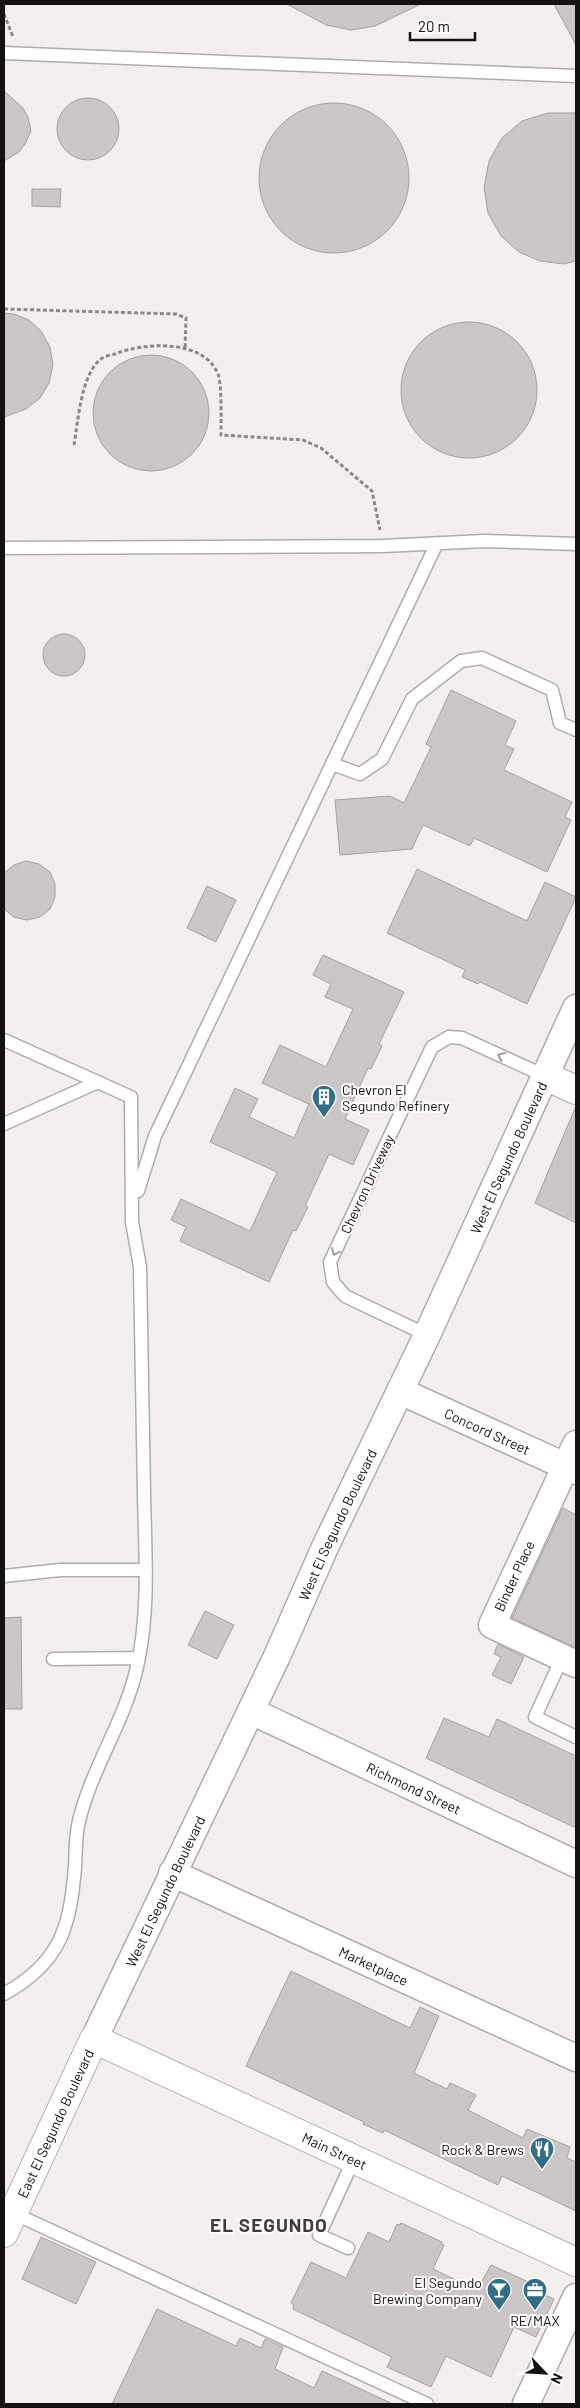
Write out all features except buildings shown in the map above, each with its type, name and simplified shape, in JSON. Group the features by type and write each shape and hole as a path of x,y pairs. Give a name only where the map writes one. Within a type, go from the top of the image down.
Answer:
{"main road":[{"path":"545,1076 576,1090"},
{"name":"Main Street","path":"94,2039 576,2262"},
{"name":"East El Segundo Boulevard","path":"8,2223 94,2039"}],"street":[{"name":"West El Segundo Boulevard","path":"94,2039 427,1335 576,1008"},
{"name":"Concord Street","path":"400,1391 573,1460"},
{"name":"Binder Place","path":"569,1661 492,1625 573,1460"},
{"name":"Richmond Street","path":"250,1711 576,1864"},
{"name":"Marketplace","path":"172,1873 576,2058"},
{"path":"526,2404 576,2297"}],"lane":[{"path":"4,53 576,76"},
{"path":"132,1222 140,1181 155,1136 437,542"},
{"path":"4,548 383,546 437,542 576,544"},
{"path":"332,764 360,774 382,759 412,699 461,661 482,658 552,690 560,722 576,730"},
{"name":"Chevron Driveway","path":"427,1335 345,1296 333,1282 330,1262 432,1047 449,1037 462,1038 545,1076"},
{"path":"4,1040 131,1097 132,1222 140,1267 146,1570 143,1629 138,1658 129,1696 90,1786 78,1823 72,1903 62,1937 42,1968 4,1994"},
{"path":"4,1124 98,1082"},
{"path":"4,1576 60,1570 146,1570"},
{"path":"53,1659 138,1658"},
{"path":"569,1661 535,1717 576,1737"},
{"path":"348,2248 319,2235 354,2159"},
{"path":"8,2223 427,2404"}],"path":[{"path":"4,14 20,54"},
{"path":"4,309 176,314 186,318 185,350"},
{"path":"74,445 85,382 100,359 132,347 159,344 185,350 209,358 219,375 221,435 303,440 321,448 372,491 383,546"}],"place":[{"name":"Chevron El Segundo Refinery","path":"324,1118"},
{"name":"Rock & Brews","path":"542,2170"},
{"name":"El Segundo Brewing Company","path":"499,2311"},
{"name":"RE/MAX","path":"535,2311"}],"district":[{"name":"EL SEGUNDO","path":"269,2224"}]}
